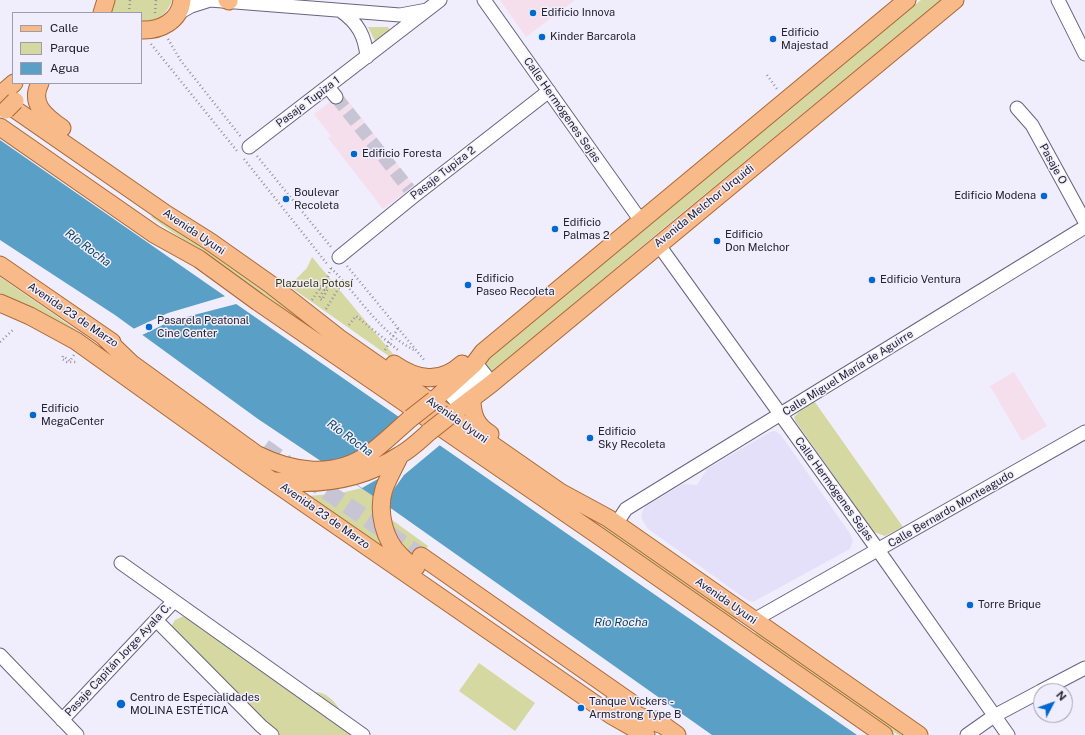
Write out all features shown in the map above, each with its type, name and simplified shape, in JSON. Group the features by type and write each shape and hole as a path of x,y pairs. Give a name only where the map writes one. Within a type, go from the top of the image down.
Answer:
{"main road":[{"path":"102,12 106,0"},
{"path":"103,336 132,364 256,454 291,468 333,469 350,464 369,454 434,400 641,221 908,0"},
{"name":"Avenida Melchor Urquidi","path":"400,456 472,399 955,0"},
{"path":"145,36 169,23 180,7"},
{"path":"12,80 4,102 14,124 32,135 159,225 199,259"},
{"path":"4,102 37,84"},
{"path":"39,84 36,96 37,103 45,116 172,206 209,241"},
{"name":"Avenida Uyuni","path":"4,102 166,214 307,305 338,338 560,492 612,521 919,735"},
{"name":"Avenida Uyuni","path":"4,102 154,234 199,259 258,302 590,530 884,735"},
{"name":"Avenida 23 de Marzo","path":"0,265 136,357 264,448"},
{"name":"Avenida 23 de Marzo","path":"2,305 30,316 76,341 252,467 273,480 611,715 646,735"},
{"path":"307,305 324,314 412,375 430,378 443,376 453,371 469,358 481,360"},
{"path":"472,399 474,417 480,428 578,494 612,521"},
{"path":"273,480 304,484 348,479 366,473 400,456"},
{"path":"400,456 384,490 382,502 383,523 388,538 400,556 624,710 671,731"},
{"path":"421,556 671,731"}],"street":[{"path":"180,7 192,6 210,0 228,0 400,15 425,5"},
{"name":"Pasaje Tupiza 1","path":"249,147 271,130 332,92 367,57 425,5 440,0"},
{"name":"Calle Hermógenes Sejas","path":"484,0 641,221"},
{"path":"1058,0 1085,54"},
{"path":"341,11 352,19 361,30 366,43 367,57"},
{"name":"Pasaje Tupiza 2","path":"339,257 360,240 411,193 549,91"},
{"name":"Pasaje O","path":"1018,108 1032,125 1085,222"},
{"name":"Calle Miguel María de Aguirre","path":"612,521 626,509 1085,227"},
{"name":"Calle Hermógenes Sejas","path":"658,244 878,550 1008,735"},
{"name":"Calle Bernardo Monteagudo","path":"754,620 1085,432"},
{"path":"121,563 362,735"},
{"name":"Pasaje Capitán Jorge Ayala C.","path":"62,720 174,601"},
{"path":"156,620 261,726 272,735"},
{"path":"0,654 77,735"},
{"path":"1056,683 1085,668"},
{"path":"966,735 994,716 1033,695"}],"path":[{"path":"129,12 130,0"},
{"path":"155,18 156,0"},
{"path":"145,36 331,268 382,326 403,344 416,351"},
{"path":"767,75 778,90"},
{"path":"339,257 425,362 418,360"},
{"path":"307,305 322,287 331,268"},
{"path":"325,309 344,281"},
{"path":"322,287 328,288 322,300 319,298 324,290 322,287"},
{"path":"349,325 356,316 404,354"},
{"path":"385,350 398,328"},
{"path":"0,342 13,330"},
{"path":"68,361 76,362"}],"shaded area":[{"name":"Edificio Innova","path":"500,0 573,0 574,1 526,37"},
{"name":"Edificio Foresta","path":"342,93 414,186 383,209 328,138 331,136 314,114"},
{"path":"1014,372 1047,426 1022,441 990,386"},
{"path":"775,431 781,435 851,535 853,541 850,549 753,602 747,600 647,528 641,517 646,506 683,484 697,485 707,469 770,432"}],"green space":[{"path":"112,0 172,0 168,9 161,16 152,20 142,21 142,12 109,12"},
{"path":"921,0 941,0 665,227 487,377 479,367 635,235"},
{"path":"368,27 388,27 390,30 375,41"},
{"path":"154,213 417,400 280,308 151,217"},
{"name":"Plazuela Potosí","path":"312,257 403,366 289,286 307,268"},
{"path":"0,277 98,345 34,308 0,293"},
{"path":"814,401 903,527 885,536 874,532 796,422 794,417"},
{"path":"460,430 609,528 738,616 735,621"},
{"path":"362,488 376,498 394,556 309,496 341,493"},
{"path":"388,517 428,546 417,563 399,546"},
{"path":"186,615 305,695 317,692 330,698 358,735 270,735 174,630 172,625 175,620"},
{"path":"758,630 909,735 898,735 754,635"},
{"path":"479,663 535,703 515,731 459,691"}],"water":[{"name":"Río Rocha","path":"0,140 857,735 712,735 382,502 258,419 115,315 0,240"}],"pier":[{"path":"229,295 240,303 171,321 140,336 131,330 168,313"},
{"path":"414,426 440,445 404,475 394,489 390,508 376,498 385,475 362,488 339,473 345,458"}],"tunnel":[{"path":"336,97 409,189"},
{"path":"264,447 286,463"},
{"path":"306,477 421,556"}],"place":[{"name":"Edificio Innova","path":"533,13"},
{"name":"Kinder Barcarola","path":"542,37"},
{"name":"Edificio Majestad","path":"773,39"},
{"name":"Edificio Foresta","path":"354,154"},
{"name":"Edificio Modena","path":"1044,196"},
{"name":"Boulevar Recoleta","path":"286,199"},
{"name":"Edificio Palmas 2","path":"555,229"},
{"name":"Edificio Don Melchor","path":"717,241"},
{"name":"Edificio Ventura","path":"872,280"},
{"name":"Edificio Paseo Recoleta","path":"468,285"},
{"name":"Pasarela Peatonal Cine Center","path":"149,327"},
{"name":"Edificio MegaCenter","path":"33,415"},
{"name":"Edificio Sky Recoleta","path":"590,438"},
{"name":"Torre Brique","path":"970,605"},
{"name":"Centro de Especialidades MOLINA ESTÉTICA","path":"121,704"},
{"name":"Tanque Vickers - Armstrong Type B","path":"581,708"}]}
